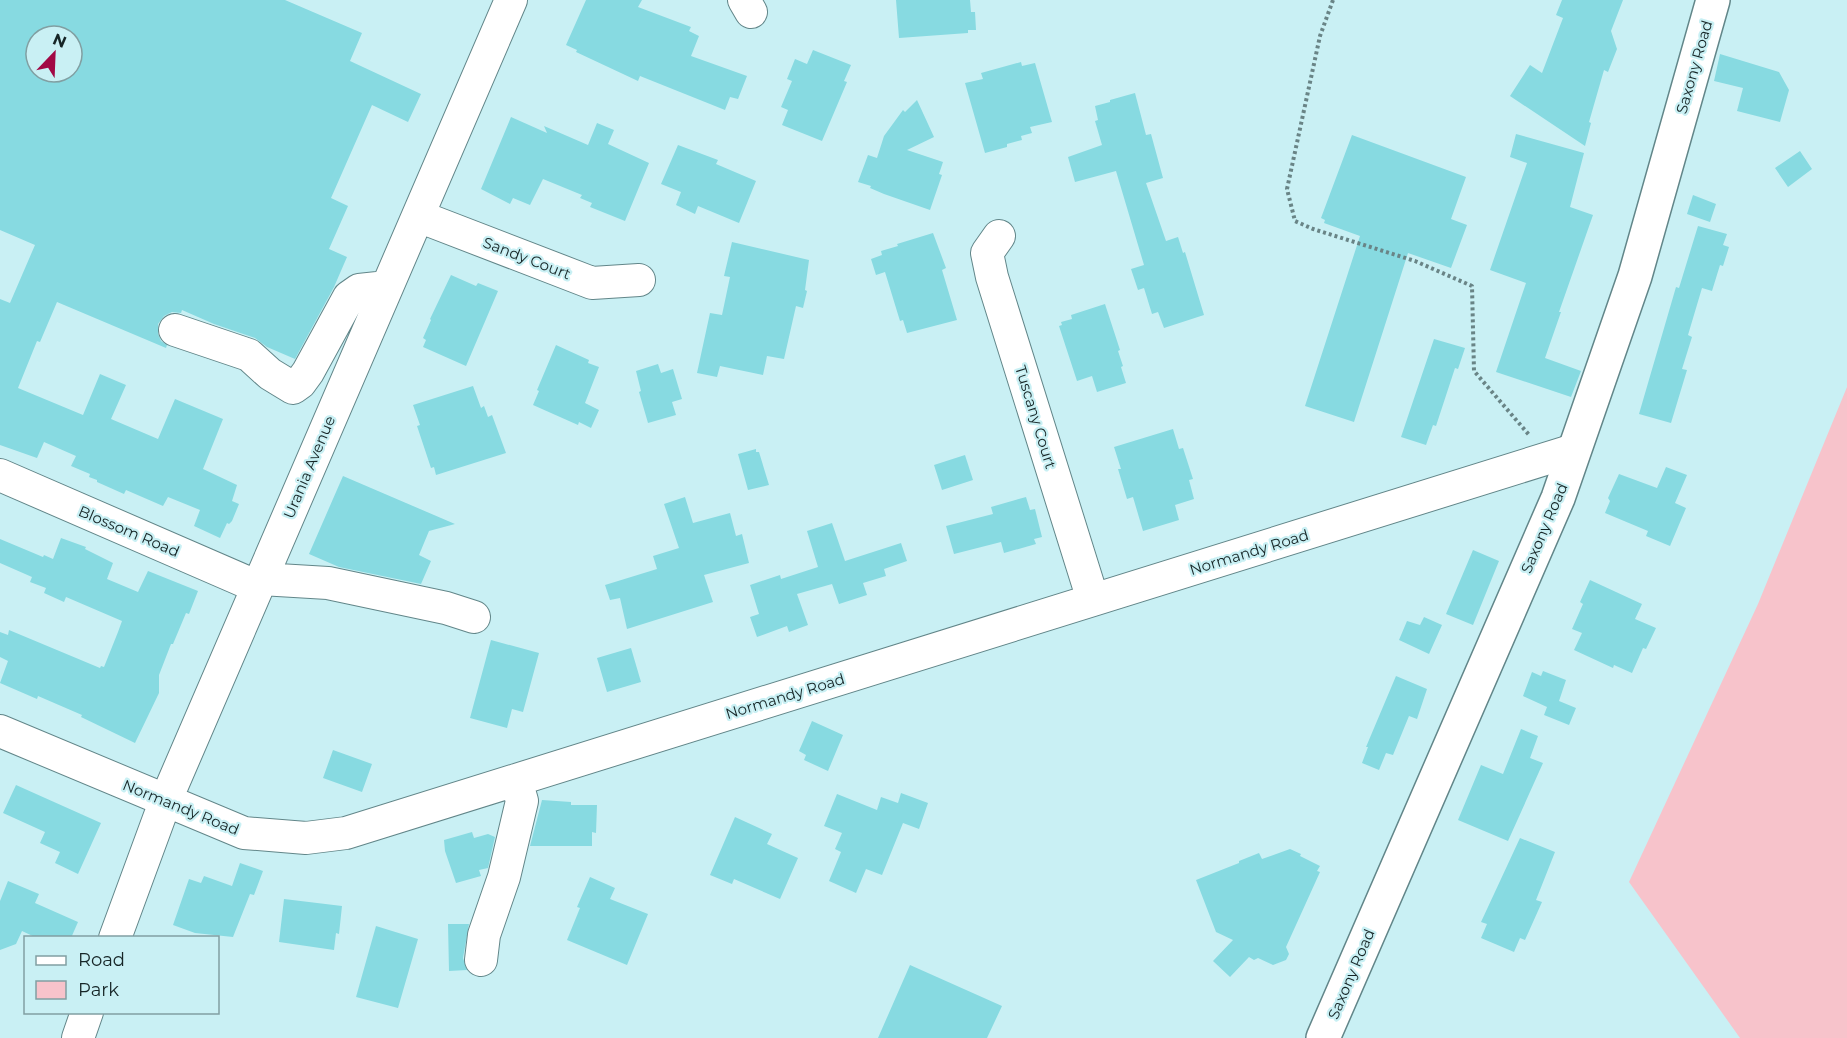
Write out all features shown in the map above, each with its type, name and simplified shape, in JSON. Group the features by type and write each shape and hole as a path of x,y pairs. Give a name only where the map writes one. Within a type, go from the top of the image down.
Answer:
{"main road":[{"name":"Saxony Road","path":"1323,1038 1558,498 1559,455 1635,276 1713,0"}],"street":[{"name":"Urania Avenue","path":"116,936 165,802 511,0"},
{"name":"Sandy Court","path":"418,216 592,283 639,280"},
{"name":"Tuscany Court","path":"999,236 987,253 992,277 1093,600"},
{"path":"175,330 249,356 270,374 293,388 308,372 349,297 359,290 387,287"},
{"name":"Normandy Road","path":"0,731 243,833 306,838 346,833 1559,455"},
{"name":"Blossom Road","path":"0,475 259,583"},
{"path":"259,583 328,583 446,608 474,617"},
{"path":"481,960 484,935 504,877 522,801 516,780"}],"path":[{"path":"1333,0 1320,36 1287,189 1295,221 1313,229 1415,261 1472,286 1474,371 1526,430 1559,455"}],"green space":[{"path":"1847,387 1847,1038 1740,1038 1629,882 1758,604"}],"building":[{"path":"0,0 285,0 362,33 350,61 421,94 408,122 372,105 331,198 348,206 329,249 347,257 334,287 295,359 267,347 255,338 182,310 181,313 172,312 164,316 158,324 158,334 161,341 167,345 166,348 57,302 40,342 37,341 18,388 83,415 100,374 126,385 111,419 158,439 175,399 223,419 203,469 237,485 232,501 239,504 232,521 227,523 220,538 194,526 200,510 168,497 163,506 126,490 124,494 97,482 89,477 90,474 71,466 76,456 44,442 37,458 0,445 0,299 10,303 35,245 0,230"},
{"path":"586,0 642,0 638,7 691,27 689,31 699,36 691,56 747,76 738,99 730,97 725,110 640,76 638,81 576,52 577,50 566,45"},
{"path":"896,0 970,0 971,12 975,12 976,30 968,30 968,33 899,38"},
{"path":"1562,0 1623,0 1611,31 1617,49 1608,72 1604,70 1589,122 1591,123 1585,146 1510,96 1530,65 1542,73 1563,18 1556,15"},
{"path":"813,50 851,65 844,81 847,82 822,141 782,125 788,110 781,107 792,81 787,79 795,59 807,64"},
{"path":"1720,54 1779,72 1789,90 1780,122 1737,111 1743,88 1714,81"},
{"path":"1021,62 1022,66 1035,63 1052,122 1030,127 1032,133 1021,136 1022,140 985,153 965,83 983,79 981,73"},
{"path":"1135,93 1146,135 1151,134 1163,178 1146,183 1166,241 1178,237 1183,253 1185,252 1204,315 1164,328 1158,312 1152,314 1144,288 1138,290 1131,269 1144,265 1116,171 1075,182 1068,157 1102,145 1095,121 1098,120 1095,106"},
{"path":"917,100 934,137 907,150 943,162 939,174 942,175 930,210 858,182 868,155 877,158 884,136 903,110 905,112"},
{"path":"511,117 547,133 544,126 588,145 597,123 614,130 608,144 649,163 625,221 590,207 592,203 580,198 582,195 543,179 530,205 513,198 510,204 481,189"},
{"path":"1516,134 1584,153 1570,207 1593,215 1545,358 1581,371 1571,397 1496,372 1526,283 1490,270 1527,163 1510,157"},
{"path":"1352,135 1466,177 1451,219 1467,225 1451,268 1408,253 1354,422 1305,406 1360,236 1324,223 1325,220 1321,218"},
{"path":"678,145 718,160 716,164 756,181 739,223 698,206 695,214 676,205 681,192 661,184"},
{"path":"1800,151 1812,169 1788,187 1775,168"},
{"path":"1693,195 1716,204 1710,222 1687,214"},
{"path":"1698,226 1727,234 1723,245 1729,247 1723,266 1720,265 1712,291 1702,288 1688,335 1692,337 1682,369 1687,370 1671,423 1639,414 1676,287 1679,288"},
{"path":"933,233 946,268 942,270 957,320 907,333 903,320 900,321 885,272 876,275 871,259 882,255 881,251 898,246 897,244"},
{"path":"732,242 809,260 805,290 807,291 803,308 796,306 784,359 767,356 763,375 720,366 717,377 697,373 710,313 722,315 730,277 724,276"},
{"path":"451,275 476,286 478,283 498,291 466,366 423,347 426,340 423,338 430,319"},
{"path":"1105,304 1120,350 1118,351 1126,383 1097,392 1092,376 1077,381 1059,326 1062,325 1061,322 1072,319 1071,315"},
{"path":"1434,339 1465,348 1458,369 1455,368 1436,426 1433,425 1426,445 1401,437"},
{"path":"556,345 599,367 585,403 599,410 591,428 579,422 578,425 533,405"},
{"path":"658,364 661,373 673,369 682,399 672,402 676,415 648,423 636,371"},
{"path":"473,386 481,408 484,406 488,417 492,415 506,453 436,475 434,467 431,468 417,426 420,425 413,405"},
{"path":"1173,429 1179,449 1183,448 1193,479 1189,480 1194,499 1175,505 1179,520 1143,531 1133,497 1127,499 1114,447"},
{"path":"756,449 756,452 759,452 769,485 748,490 738,454"},
{"path":"965,455 973,480 942,490 934,465"},
{"path":"1666,467 1687,475 1675,503 1686,508 1670,546 1646,536 1648,531 1605,513 1610,501 1608,498 1619,474 1657,488"},
{"path":"343,476 455,524 429,531 419,555 431,561 421,584 339,567 309,554"},
{"path":"685,497 693,523 730,513 736,536 742,534 749,563 704,575 713,602 627,629 620,598 610,600 605,585 657,569 653,556 679,548 664,504"},
{"path":"1026,497 1030,510 1035,509 1042,537 1034,539 1036,544 1004,553 1001,542 954,554 946,526 993,514 991,507"},
{"path":"832,523 845,561 901,543 907,561 884,569 886,576 863,583 867,595 839,604 832,584 797,594 808,625 789,632 787,626 757,637 750,617 759,614 750,585 780,575 781,579 818,567 807,531"},
{"path":"61,538 86,547 85,549 113,563 107,579 138,592 148,571 198,591 189,614 186,613 173,644 171,644 159,675 159,693 135,743 81,717 82,715 0,683 8,661 0,657 0,632 8,635 9,630 100,668 104,667 122,621 66,597 64,602 44,593 46,588 30,582 32,577 0,563 0,539 53,559"},
{"path":"1473,550 1499,561 1473,625 1446,614"},
{"path":"1590,580 1642,604 1635,619 1656,628 1646,649 1643,648 1632,673 1614,665 1613,668 1574,650 1582,633 1572,629 1583,604 1580,602"},
{"path":"1424,617 1442,625 1429,654 1399,640 1407,621 1420,625"},
{"path":"491,640 539,653 523,712 512,709 507,728 470,718"},
{"path":"631,648 641,682 607,692 597,658"},
{"path":"1543,671 1566,680 1559,701 1576,708 1569,725 1544,715 1547,707 1523,696 1532,672 1541,676"},
{"path":"1396,676 1427,689 1417,719 1409,716 1393,755 1386,753 1379,770 1362,763 1368,747 1366,747"},
{"path":"812,721 843,735 828,771 804,760 806,755 799,751"},
{"path":"1521,729 1538,736 1530,758 1543,763 1508,841 1458,820 1481,765 1503,774"},
{"path":"333,750 372,764 362,792 323,778"},
{"path":"16,785 101,823 78,874 55,863 60,852 40,843 45,832 3,813"},
{"path":"901,793 928,803 919,829 903,823 882,875 866,869 856,893 829,881 841,852 835,849 842,833 824,826 837,794 877,810 881,797 898,803"},
{"path":"542,800 571,802 571,805 597,805 596,833 592,832 592,846 530,846"},
{"path":"735,817 772,834 767,844 798,858 780,899 734,879 732,884 710,875"},
{"path":"472,832 474,838 488,834 495,837 488,868 479,870 481,876 456,883 445,851 444,840"},
{"path":"1520,838 1555,852 1536,900 1542,902 1525,940 1520,938 1514,952 1481,938 1487,924 1481,922"},
{"path":"1290,849 1320,866 1317,871 1320,872 1286,947 1289,954 1286,960 1273,965 1258,958 1254,960 1249,957 1230,977 1213,961 1233,940 1216,932 1196,880 1259,853 1262,859"},
{"path":"240,863 263,871 254,895 250,894 233,937 195,933 173,925 189,879 201,883 204,876 232,886"},
{"path":"590,877 615,888 610,899 648,914 627,965 567,940 580,908 577,907"},
{"path":"8,881 39,894 35,903 78,922 72,936 33,936 22,931 16,944 0,950 0,901"},
{"path":"284,899 342,906 339,934 336,933 334,950 279,942"},
{"path":"448,924 469,924 463,958 467,970 449,971"},
{"path":"376,926 418,939 398,1008 356,997"},
{"path":"910,965 1002,1006 987,1038 878,1038"}]}
